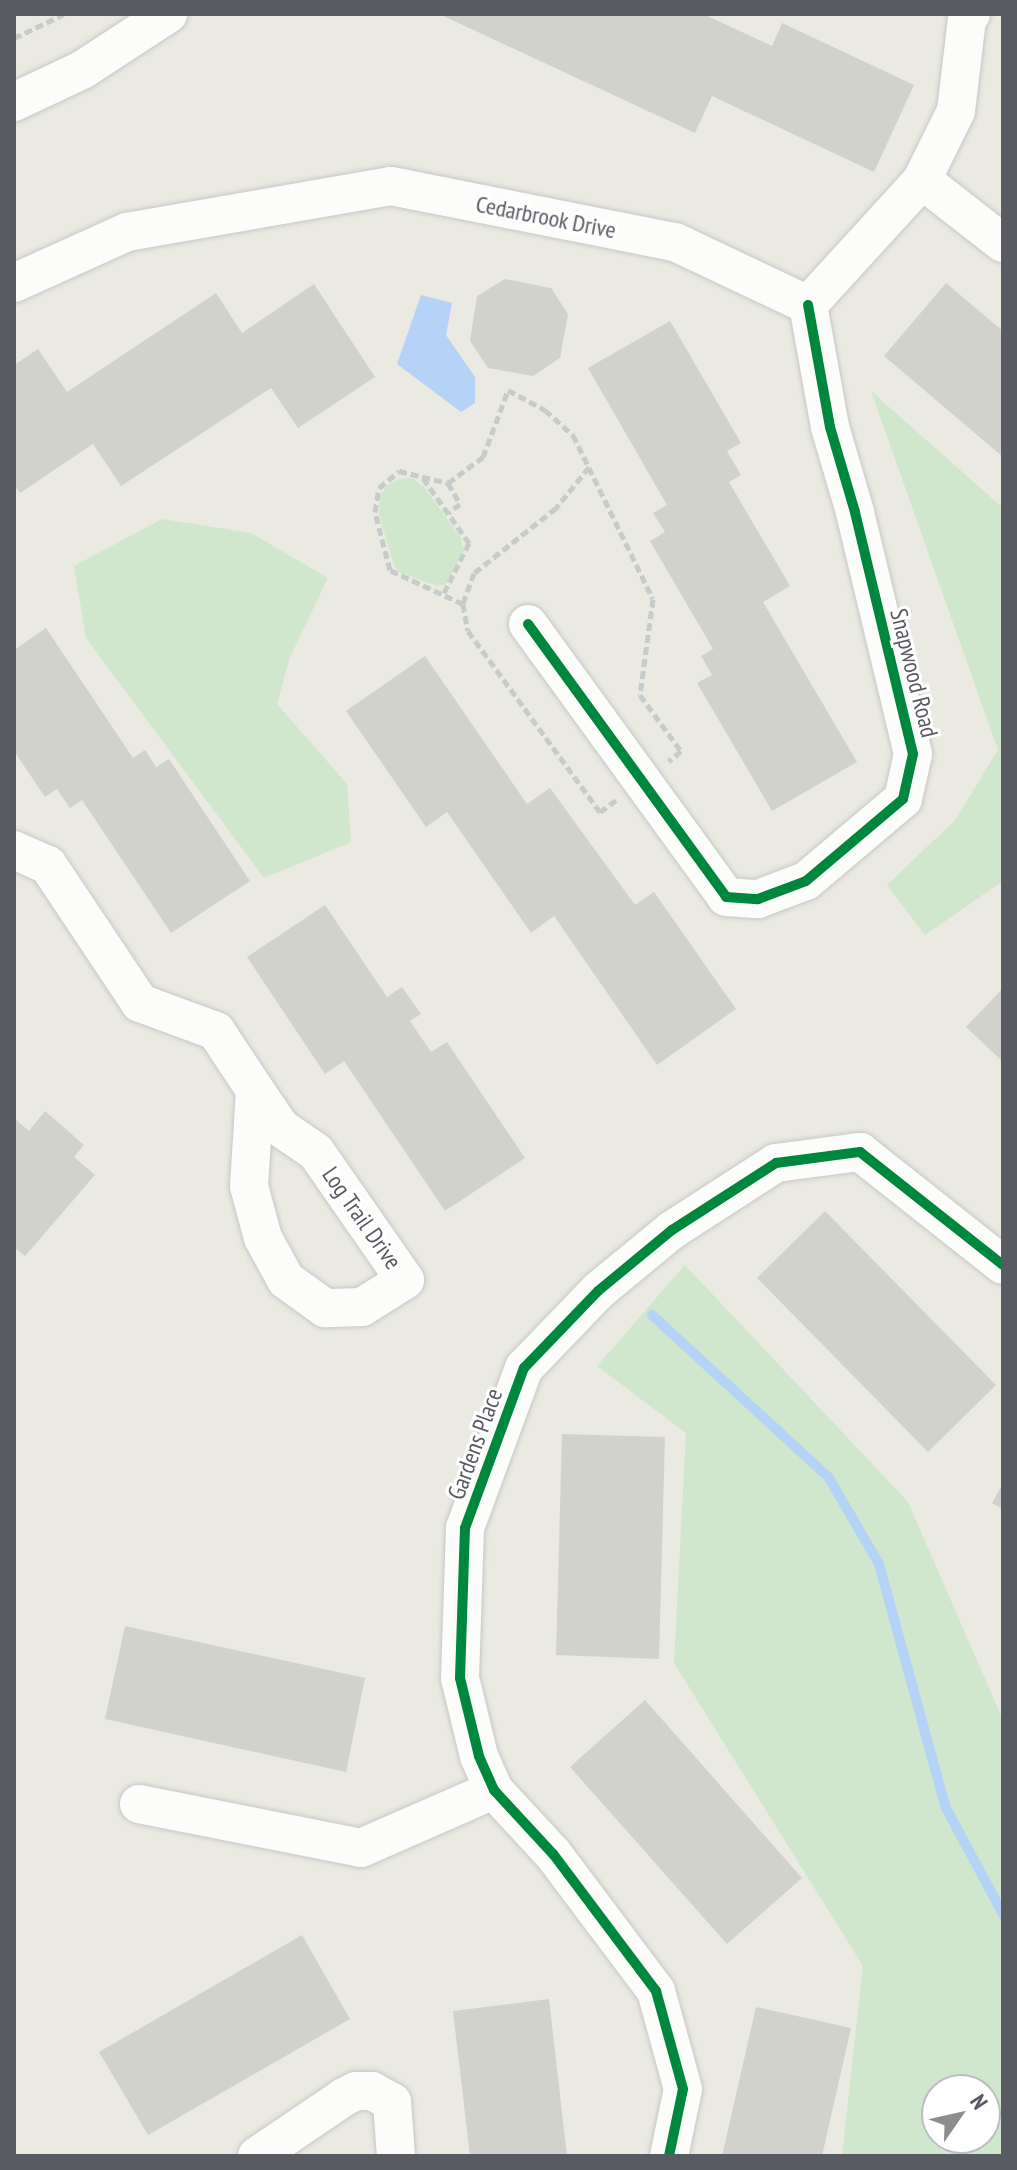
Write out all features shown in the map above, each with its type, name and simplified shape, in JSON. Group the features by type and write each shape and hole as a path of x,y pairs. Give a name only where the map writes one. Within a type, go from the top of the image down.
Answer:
{"street":[{"path":"14,102 82,70 168,14"},
{"path":"808,305 922,180 956,111 963,16"},
{"path":"922,180 1003,243"},
{"name":"Cedarbrook Drive","path":"14,283 127,232 391,186 675,242 808,305"},
{"name":"Snapwood Road","path":"528,624 726,897 758,899 806,881 903,799 913,754 855,512 830,427 808,305"},
{"name":"Log Trail Drive","path":"14,850 48,865 140,1003 216,1031 281,1128 316,1152 405,1280 362,1307 325,1308 286,1280 263,1238 249,1186 255,1090"},
{"name":"Gardens Place","path":"669,2156 683,2089 656,1991 553,1854 494,1790 479,1756 460,1678 465,1528 524,1368 598,1291 672,1230 776,1163 860,1152 1003,1265"},
{"path":"139,1804 361,1848 494,1790"},
{"path":"257,2156 344,2097 356,2091 372,2091 392,2102 396,2156"}],"path":[{"path":"14,38 64,14"},
{"path":"448,483 483,457 508,390 545,410 573,435 653,599 640,695 681,751 642,781"},
{"path":"448,513 460,504 448,483 399,471 387,478 379,488 375,512 390,570 398,577 444,593 463,604"},
{"path":"422,477 469,543 444,593"}],"green space":[{"path":"871,391 1003,508 1003,881 925,935 887,885 955,820 998,750"},
{"path":"412,478 424,487 461,538 464,550 446,584 437,586 399,572 394,565 379,515 380,497 387,485 399,479"},
{"path":"162,519 251,533 328,578 290,657 277,704 347,784 351,842 264,878 86,638 74,566"},
{"path":"685,1265 908,1502 1003,1720 1003,2156 842,2156 863,1966 674,1663 686,1433 597,1366"}],"water":[{"path":"421,295 452,303 446,335 475,377 475,403 461,412 397,364"}],"building":[{"path":"439,14 703,14 772,46 782,23 914,85 874,172 712,96 695,133"},
{"path":"505,279 551,288 568,314 560,358 533,376 488,368 470,341 477,296"},
{"path":"946,283 1003,331 1003,457 884,356"},
{"path":"314,284 375,377 298,428 271,388 121,486 93,444 20,493 14,485 14,365 38,349 67,392 216,293 242,333"},
{"path":"670,321 741,443 727,451 741,475 729,482 790,586 763,602 857,762 772,811 697,683 712,675 701,656 713,649 650,541 665,532 653,513 667,505 588,368"},
{"path":"46,628 133,758 145,750 156,767 169,759 250,881 171,933 82,800 70,808 57,789 45,797 14,751 14,650"},
{"path":"425,656 527,804 550,788 635,905 654,892 736,1009 657,1065 554,916 531,933 447,812 426,827 346,711"},
{"path":"325,905 387,997 402,987 421,1014 410,1021 431,1052 447,1042 525,1158 445,1211 344,1061 325,1074 247,957"},
{"path":"1003,988 1003,1062 966,1027"},
{"path":"45,1111 84,1145 74,1157 95,1175 25,1256 14,1247 14,1118 29,1131"},
{"path":"825,1211 996,1385 928,1452 757,1278"},
{"path":"562,1434 665,1437 659,1659 556,1655"},
{"path":"1003,1483 1003,1509 992,1503"},
{"path":"125,1626 365,1678 346,1772 105,1719"},
{"path":"645,1700 802,1878 727,1944 570,1767"},
{"path":"302,1935 350,2019 148,2135 99,2052"},
{"path":"549,1999 567,2156 470,2156 453,2011"},
{"path":"756,2007 851,2028 822,2156 722,2156"}],"waterway":[{"path":"652,1315 829,1478 879,1564 945,1806 1003,1914"}],"cycle path":[{"path":"528,624 726,897 758,899 806,881 903,799 913,754 855,512 830,427 808,305"},
{"path":"669,2156 683,2089 656,1991 553,1854 494,1790 479,1756 460,1678 465,1528 524,1368 598,1291 672,1230 776,1163 860,1152 1003,1265"}]}
